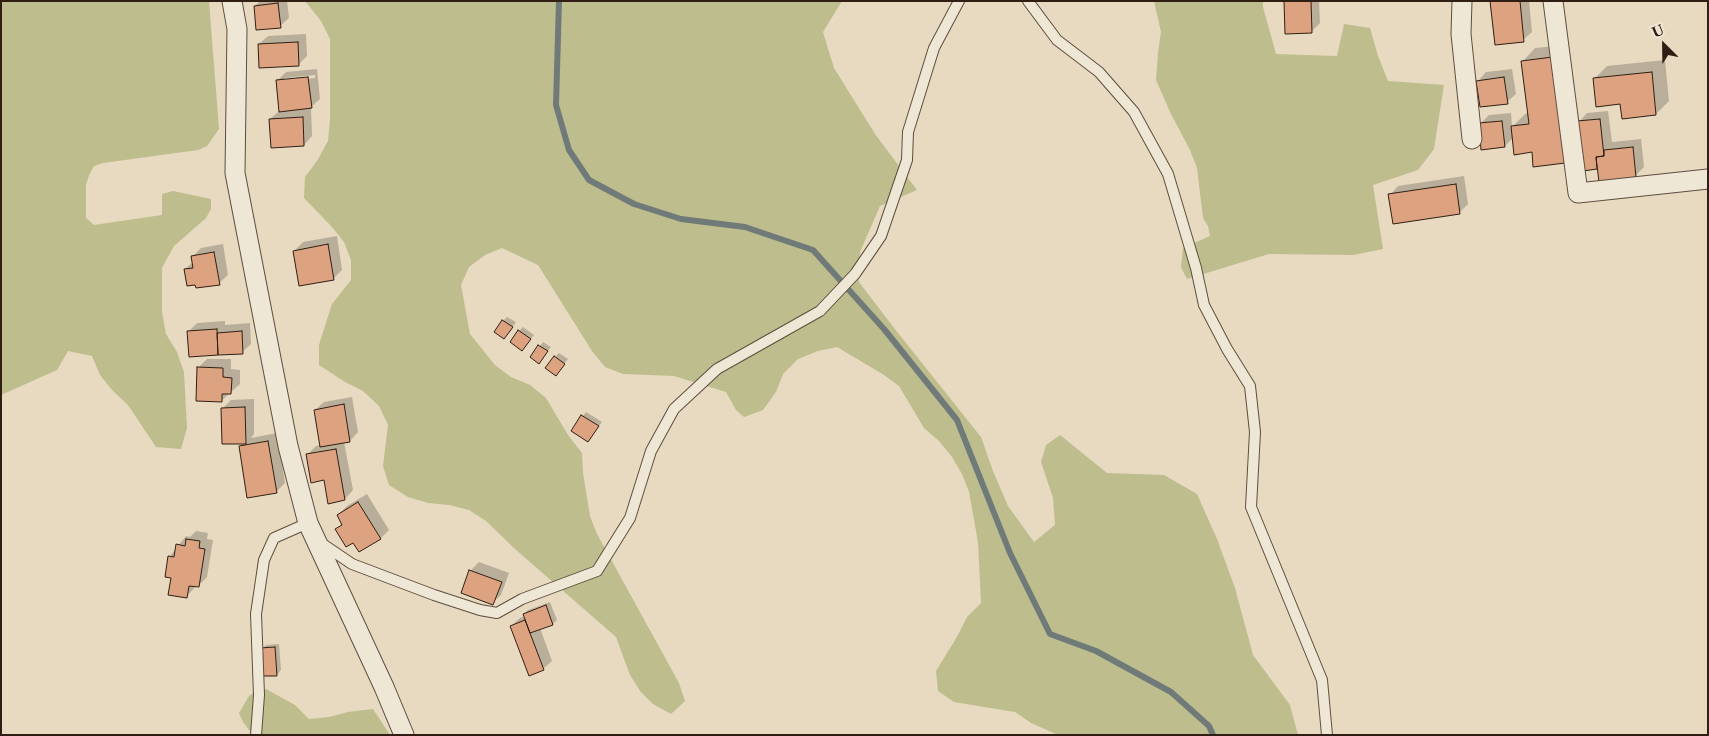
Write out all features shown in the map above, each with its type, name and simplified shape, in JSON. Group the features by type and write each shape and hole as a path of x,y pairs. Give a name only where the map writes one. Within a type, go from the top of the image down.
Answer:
{"street":[{"path":"232,1 237,30 235,173 288,446 312,531 404,735"},
{"path":"1462,1 1461,34 1472,139"},
{"path":"1553,1 1578,194 1708,179"}],"lane":[{"path":"256,735 259,695 256,614 264,560 274,538 312,531 352,564 434,595 480,610 496,613 522,599 597,570 630,518 651,451 674,409 717,369 820,311 855,274 881,236 907,160 908,132 934,48 959,1"},
{"path":"1028,1 1057,40 1099,72 1134,112 1168,174 1196,268 1204,305 1227,349 1250,386 1255,432 1251,507 1322,680 1327,735"}],"green space":[{"path":"1,1 209,1 219,129 207,146 198,150 103,163 94,166 86,185 86,218 94,225 162,215 162,194 173,191 211,199 211,209 206,218 174,246 162,268 162,312 166,334 177,352 184,372 187,428 181,449 156,447 128,405 100,375 92,356 68,351 57,370 1,395"},
{"path":"305,1 842,1 823,32 834,68 875,134 917,190 880,206 860,252 859,282 981,437 1008,506 1034,542 1055,525 1053,498 1041,462 1046,445 1060,435 1107,473 1164,475 1197,494 1217,539 1235,588 1253,655 1290,705 1298,735 1058,735 1031,723 1015,712 954,702 938,691 936,671 967,617 981,603 978,542 969,492 962,474 952,457 939,441 924,428 899,386 837,347 818,351 798,359 783,374 776,392 763,410 744,417 736,410 726,392 674,376 623,374 605,367 592,351 538,265 502,248 485,255 469,267 461,285 470,334 495,365 511,377 530,385 546,398 568,435 582,453 583,473 590,516 597,534 679,683 685,701 671,714 653,704 640,691 630,675 616,637 515,549 486,521 469,510 449,505 428,503 408,497 389,485 383,466 388,425 379,406 363,391 319,365 319,345 332,304 351,280 351,260 344,242 304,198 305,177 328,141 330,120 330,39 321,21"},
{"path":"1154,1 1263,1 1276,54 1337,56 1344,24 1370,28 1388,81 1444,85 1434,149 1418,170 1373,185 1383,249 1353,255 1269,254 1187,279 1181,267 1183,248 1210,236 1208,226 1203,218 1197,168 1156,80 1161,32"},
{"path":"266,689 295,705 309,719 373,709 390,735 258,735 249,730 239,713 249,696 256,691"}],"building":[{"path":"1284,1 1311,1 1312,33 1285,34"},
{"path":"1490,1 1520,1 1524,42 1495,45"},
{"path":"278,3 281,28 256,30 254,6"},
{"path":"298,42 299,66 259,68 258,44"},
{"path":"1553,57 1565,163 1533,167 1532,152 1514,155 1511,126 1529,124 1521,61"},
{"path":"1652,72 1656,115 1622,119 1620,104 1596,107 1593,78"},
{"path":"308,77 312,108 279,112 276,80"},
{"path":"1504,77 1508,104 1480,107 1476,81"},
{"path":"303,117 304,146 271,148 269,119"},
{"path":"1600,119 1604,156 1596,157 1597,169 1583,171 1577,121"},
{"path":"1502,121 1505,147 1481,150 1479,123"},
{"path":"1633,147 1636,177 1599,182 1596,157 1604,156 1604,150"},
{"path":"1456,184 1460,214 1393,224 1388,194"},
{"path":"328,244 334,280 299,286 293,251"},
{"path":"214,252 220,285 196,288 195,285 187,286 184,269 193,268 191,256"},
{"path":"502,320 513,327 504,339 494,332"},
{"path":"217,329 218,355 189,357 187,331"},
{"path":"518,330 531,339 522,351 510,342"},
{"path":"242,331 243,354 218,355 217,333"},
{"path":"538,345 548,351 539,364 530,357"},
{"path":"554,356 565,364 556,376 545,368"},
{"path":"197,367 223,368 223,377 232,378 231,394 222,394 222,402 196,401"},
{"path":"344,404 350,442 320,447 314,410"},
{"path":"245,407 246,444 222,444 221,408"},
{"path":"581,415 599,426 588,442 571,431"},
{"path":"268,441 277,493 247,498 239,446"},
{"path":"336,449 345,500 328,504 324,480 311,483 306,454"},
{"path":"358,502 381,539 359,552 353,543 346,547 335,529 342,525 337,515"},
{"path":"186,539 200,541 199,548 205,549 199,587 189,586 187,598 168,595 171,578 165,577 168,556 174,557 176,544 185,546"},
{"path":"469,570 502,582 493,605 461,593"},
{"path":"546,605 553,625 530,633 523,614"},
{"path":"525,620 544,670 529,676 510,626"},
{"path":"275,647 277,676 262,676 260,648"}],"waterway":[{"path":"559,1 556,105 569,150 589,180 634,204 681,219 745,227 813,250 884,329 957,420 1010,553 1050,634 1096,651 1171,692 1209,726 1213,735"}]}
